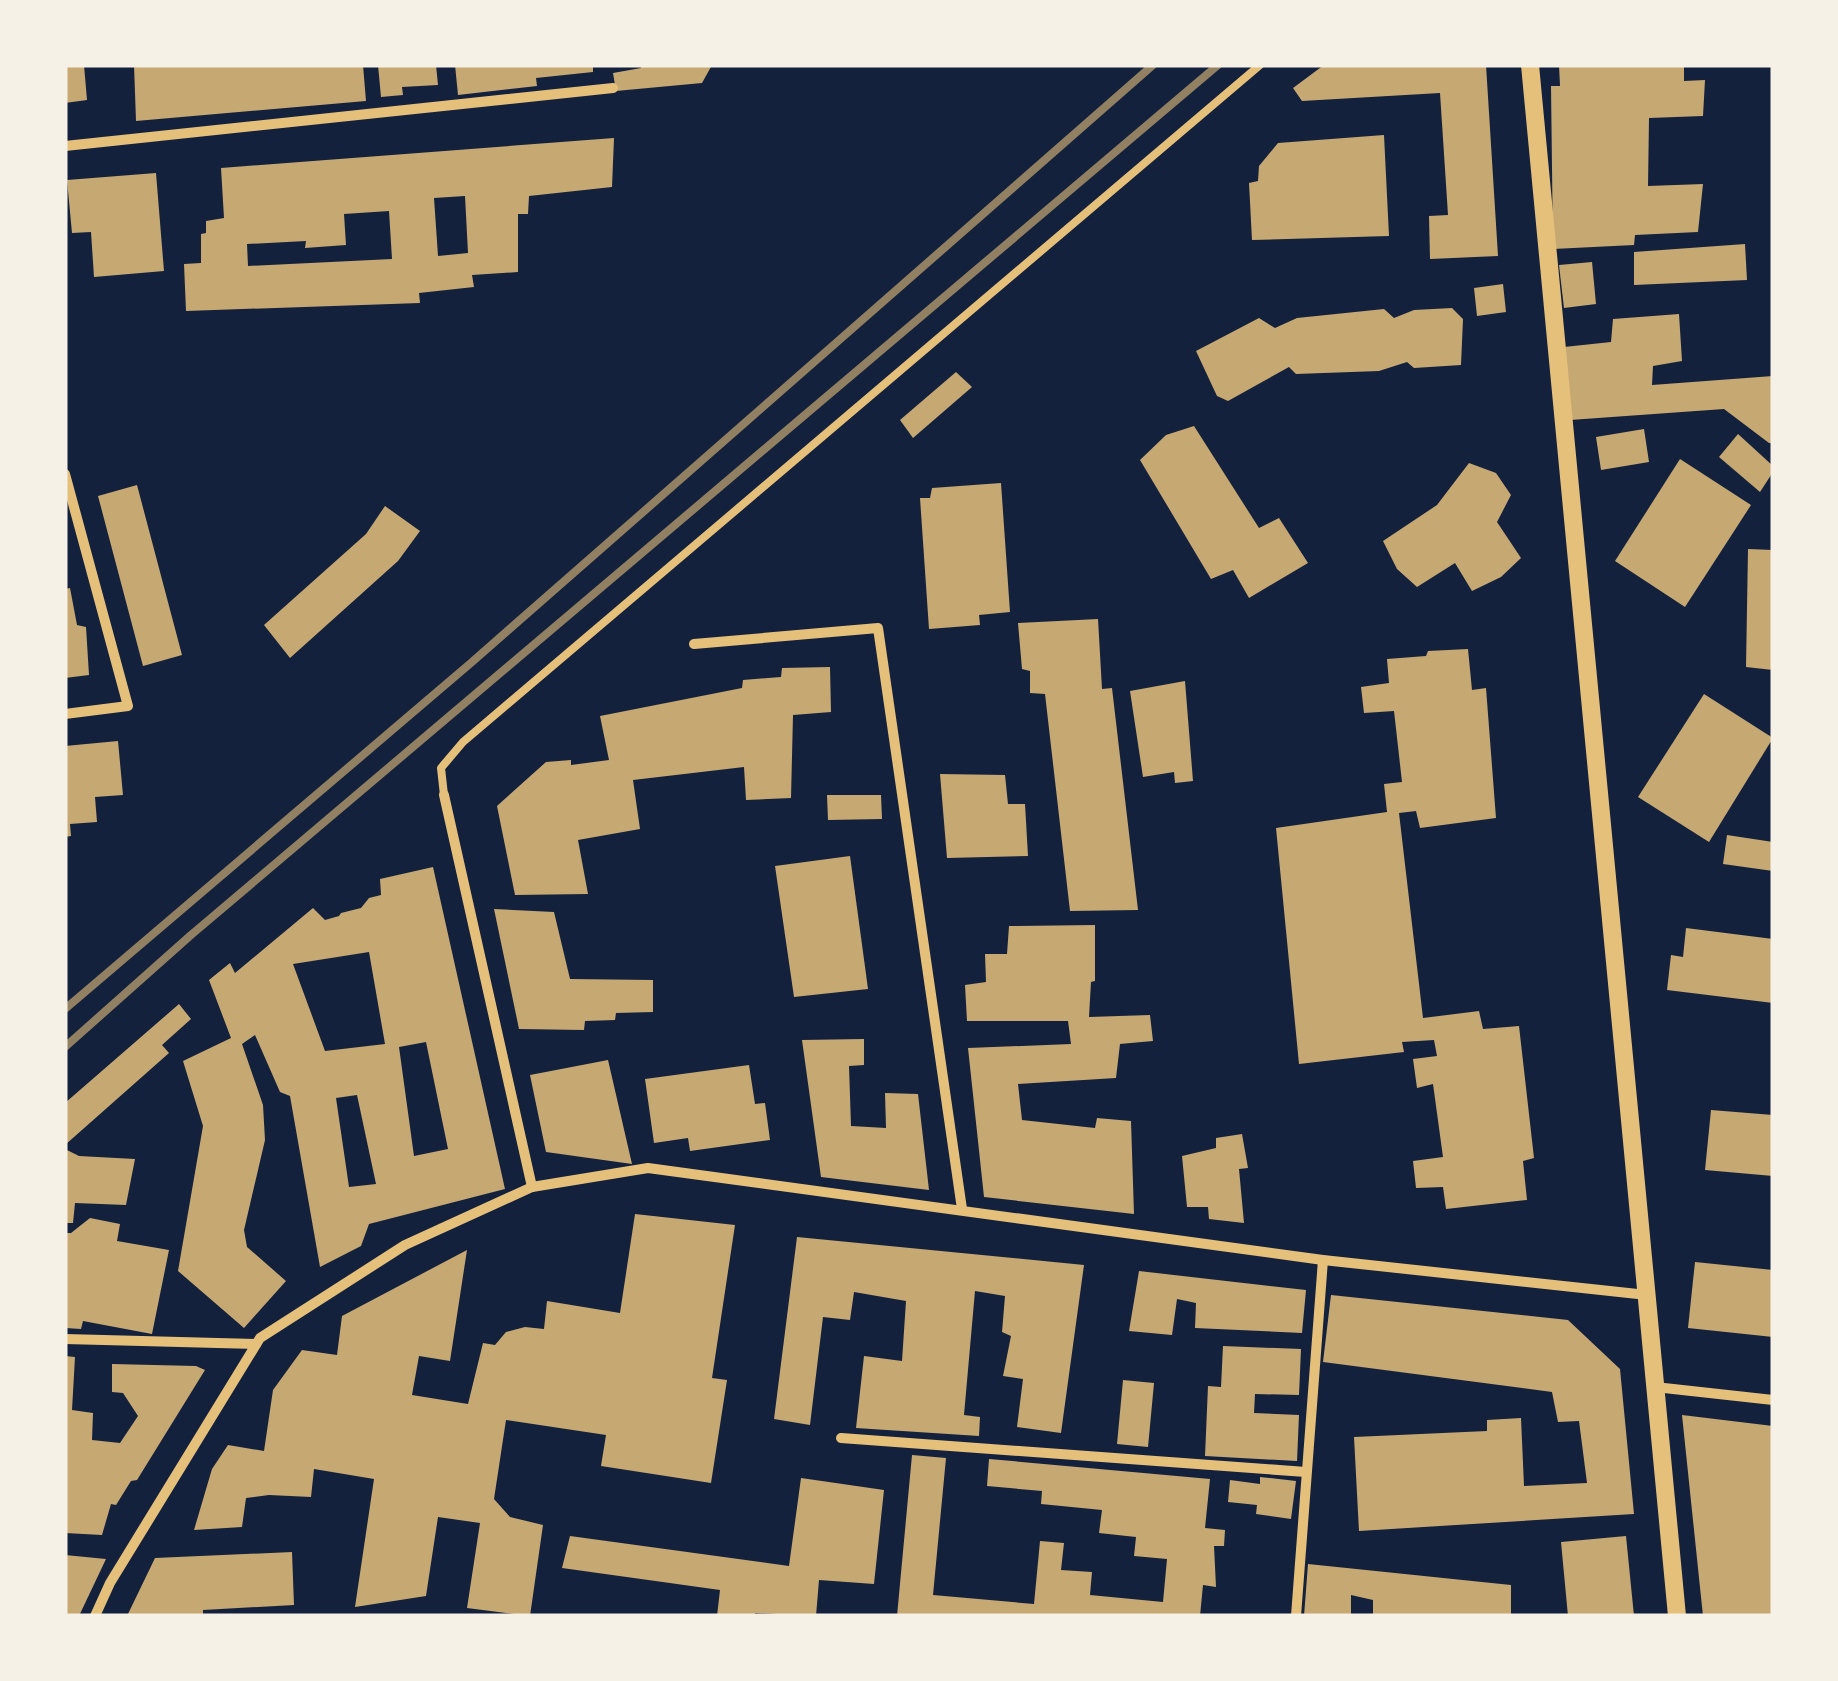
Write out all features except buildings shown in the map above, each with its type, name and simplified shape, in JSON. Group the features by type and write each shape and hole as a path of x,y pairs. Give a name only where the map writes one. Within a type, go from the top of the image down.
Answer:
{"street":[{"path":"1530,65 1677,1616"},
{"path":"65,146 614,88"},
{"path":"65,474 128,706 65,714"},
{"path":"694,644 878,628 962,1209"},
{"path":"444,795 532,1188"},
{"path":"94,1616 110,1583 260,1338 405,1245 532,1188 648,1168 1323,1260 1647,1295"},
{"path":"1296,1616 1323,1260"},
{"path":"65,1339 256,1344"},
{"path":"1656,1388 1773,1400"},
{"path":"841,1438 1306,1472"}],"lane":[{"path":"444,795 441,768 463,742 1260,65"}],"railway":[{"path":"65,1009 472,662 1153,65"},
{"path":"65,1047 191,935 1218,65"}]}
